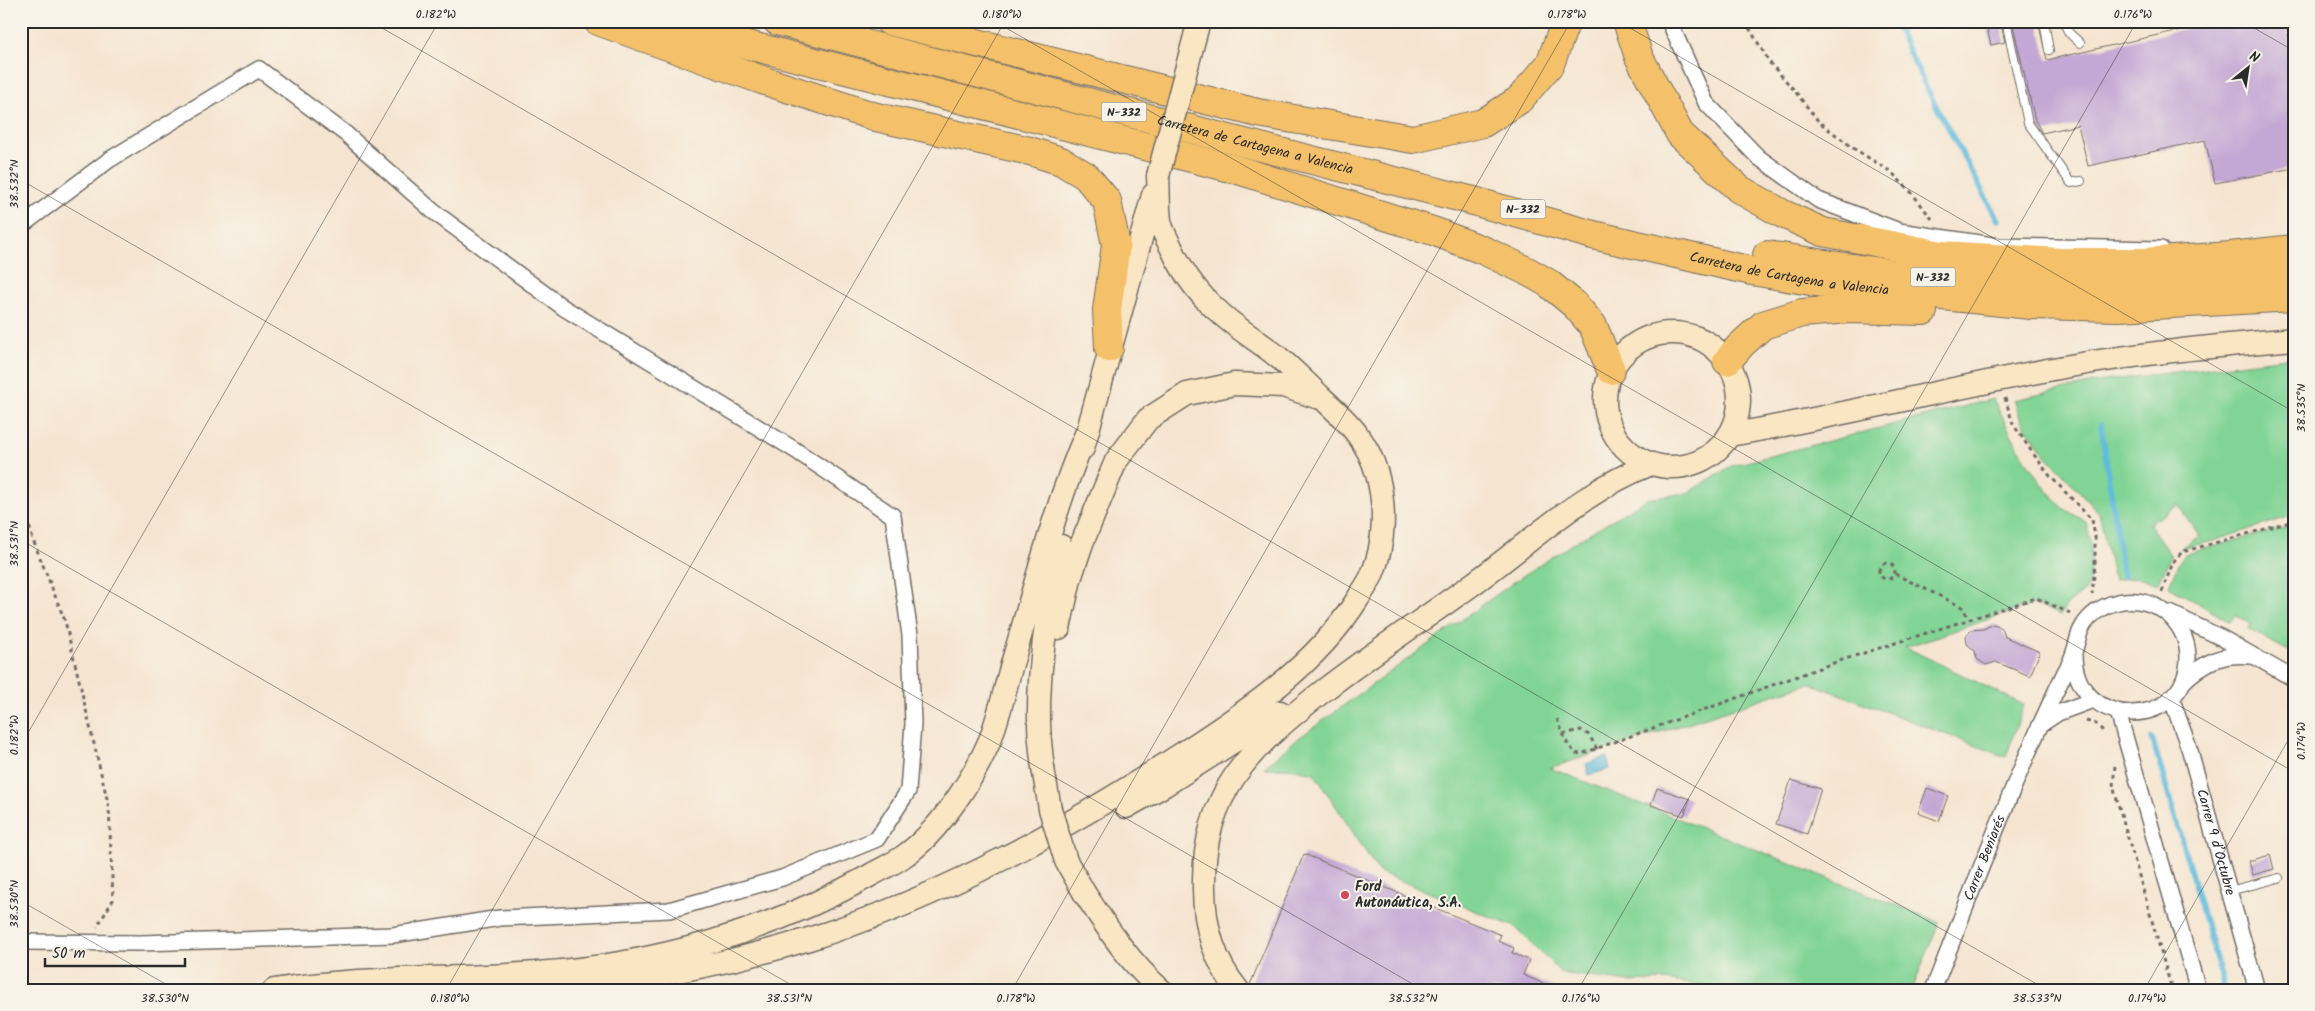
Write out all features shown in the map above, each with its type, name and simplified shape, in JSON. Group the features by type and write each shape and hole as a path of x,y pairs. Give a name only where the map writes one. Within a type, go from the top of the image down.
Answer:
{"highway":[{"path":"598,21 762,80 876,117 1030,151 1061,161 1086,176 1107,201 1116,245 1107,310 1109,348"},
{"path":"654,21 1238,170 1434,231 1527,270 1548,283 1575,305 1593,326 1611,370"},
{"name":"Carretera de Cartagena a Valencia","path":"777,21 1470,200 1592,236 1743,269 1834,285 2031,306 2119,307 2294,296"},
{"path":"889,21 1258,113 1413,139 1483,123 1519,100 1550,64 1566,21"},
{"path":"1626,21 1640,57 1680,134 1739,189 1783,214 1823,232 1942,255 2098,262 2144,262 2230,256 2294,248"},
{"name":"Carretera de Cartagena a Valencia","path":"1470,200 1738,250 1906,275 2021,282 2113,283 2294,272"},
{"path":"1727,362 1741,345 1762,325 1802,313 1849,309 2038,315 2119,307"}],"main road":[{"path":"1161,990 1143,974 1117,944 1066,862 1050,809 1042,768 1039,722 1051,591 1086,434 1199,21"},
{"path":"511,990 556,988 712,966 810,939 904,904 1037,842 1138,782 1217,731 1265,696 1317,650 1342,623 1372,576 1380,547 1384,510 1377,475 1366,445 1346,420 1278,356 1218,312 1180,267 1160,223 1158,176"},
{"path":"1668,332 1685,334 1701,339 1715,348 1727,362 1737,381 1740,398 1736,420 1729,435 1715,452 1695,463 1674,467 1651,464 1626,449 1610,426 1604,399 1611,370 1623,353 1636,342 1652,335 1668,332"},
{"path":"1729,435 1810,422 2017,376 2082,364 2294,339"},
{"path":"1041,686 1050,664 1070,579 1082,543 1116,461 1148,419 1187,394 1234,384 1283,386 1325,400"},
{"path":"274,990 342,981 540,973 621,964 694,947 780,918 839,892 906,855 945,817 970,777 990,739 1070,470 1086,434"},
{"path":"1037,842 1086,826 1112,815 1165,785 1362,660 1471,586 1557,518 1600,488 1651,464"},
{"path":"1238,990 1231,981 1213,945 1204,914 1205,849 1212,819 1230,783 1250,754 1275,729 1362,660"}],"street":[{"path":"1669,21 1706,103 1758,157 1818,200 1899,231 1999,246 2163,248 2230,256"},
{"path":"21,226 109,160 259,69 346,134 434,212 564,308 795,450 893,516 910,635 913,724 908,791 877,839 782,878 669,910 500,918 393,935 88,943 21,942"},
{"path":"2251,656 2238,654 2212,660 2196,670 2162,705 2146,712 2135,714 2118,712 2102,706 2093,700 2079,681 2074,654 2077,637 2085,623 2098,611 2111,604 2124,601 2141,601 2191,622 2294,679"},
{"path":"2164,611 2178,626 2187,646 2187,664 2182,683"},
{"name":"Carrer Beniarés","path":"1933,990 2039,726 2074,654"},
{"name":"Carrer 9 d’Octubre","path":"2171,697 2190,751 2257,990"},
{"path":"2039,726 2058,713 2093,700"},
{"path":"2118,712 2198,990"}],"lane":[{"path":"2006,21 2028,123 2071,183 2081,181"},
{"path":"2044,21 2049,50"},
{"path":"2063,21 2069,33 2080,43"},
{"path":"2229,890 2279,878"}],"path":[{"path":"1744,21 1770,63 1819,122 1856,150 1890,171 1912,193 1934,222"},
{"path":"2005,398 2013,424 2032,452 2050,476 2092,520 2096,565 2092,594"},
{"path":"21,496 33,540 65,621 109,807 113,900 88,943"},
{"path":"2162,592 2173,562 2182,552 2294,521"},
{"path":"1884,563 1890,563 1894,566 1895,574 1892,578 1884,579 1878,570 1884,563"},
{"path":"1895,574 1962,607 1969,619"},
{"path":"1557,719 1572,751 1576,754 1840,662 2036,598 2070,613"},
{"path":"2081,721 2096,724 2107,734"},
{"path":"1564,734 1581,730 1589,735 1596,748"},
{"path":"2113,758 2115,766 2113,786 2172,990"}],"green space":[{"path":"2294,357 2294,515 2213,541 2180,549 2199,535 2178,505 2149,524 2171,556 2158,584 2138,577 2114,580 2099,513 2044,453 2021,421 2014,400 2103,381"},
{"path":"1993,399 2022,454 2049,493 2066,510 2086,522 2090,538 2091,555 2088,588 2068,604 2060,615 2035,604 1905,647 2024,705 2006,757 1810,683 1550,768 1939,922 1912,990 1731,990 1664,980 1629,982 1561,973 1515,927 1379,872 1314,773 1289,768 1264,768 1292,743 1521,577 1647,499 1687,493 1731,466"},
{"path":"2294,525 2294,654 2248,629 2251,624 2235,615 2230,622 2169,586 2179,562 2185,554"}],"water":[{"path":"1607,757 1610,769 1589,775 1586,764"}],"building":[{"path":"1985,21 2000,21 2005,42 1991,45"},
{"path":"2012,21 2038,21 2047,60 2220,21 2285,21 2294,60 2294,168 2215,183 2205,140 2088,166 2078,125 2042,133 2035,120"},
{"path":"1994,624 2002,628 2005,637 2040,652 2030,676 1996,662 1986,665 1977,659 1975,651 1967,644 1966,636 1971,630 1983,629"},
{"path":"1791,780 1821,789 1807,834 1776,824"},
{"path":"1657,788 1690,799 1684,816 1651,805"},
{"path":"1927,788 1948,796 1939,821 1918,813"},
{"name":"Ford Autonáutica, S.A.","path":"1304,854 1501,935 1498,941 1514,948 1512,953 1529,960 1523,975 1559,990 1262,990 1250,985"},
{"path":"2270,855 2274,869 2253,875 2249,861"}],"waterway":[{"path":"1894,21 1928,91 1998,220"},
{"path":"2101,425 2123,576"},
{"path":"2152,738 2225,990"}],"place":[{"name":"Ford Autonáutica, S.A.","path":"1345,895"}]}
